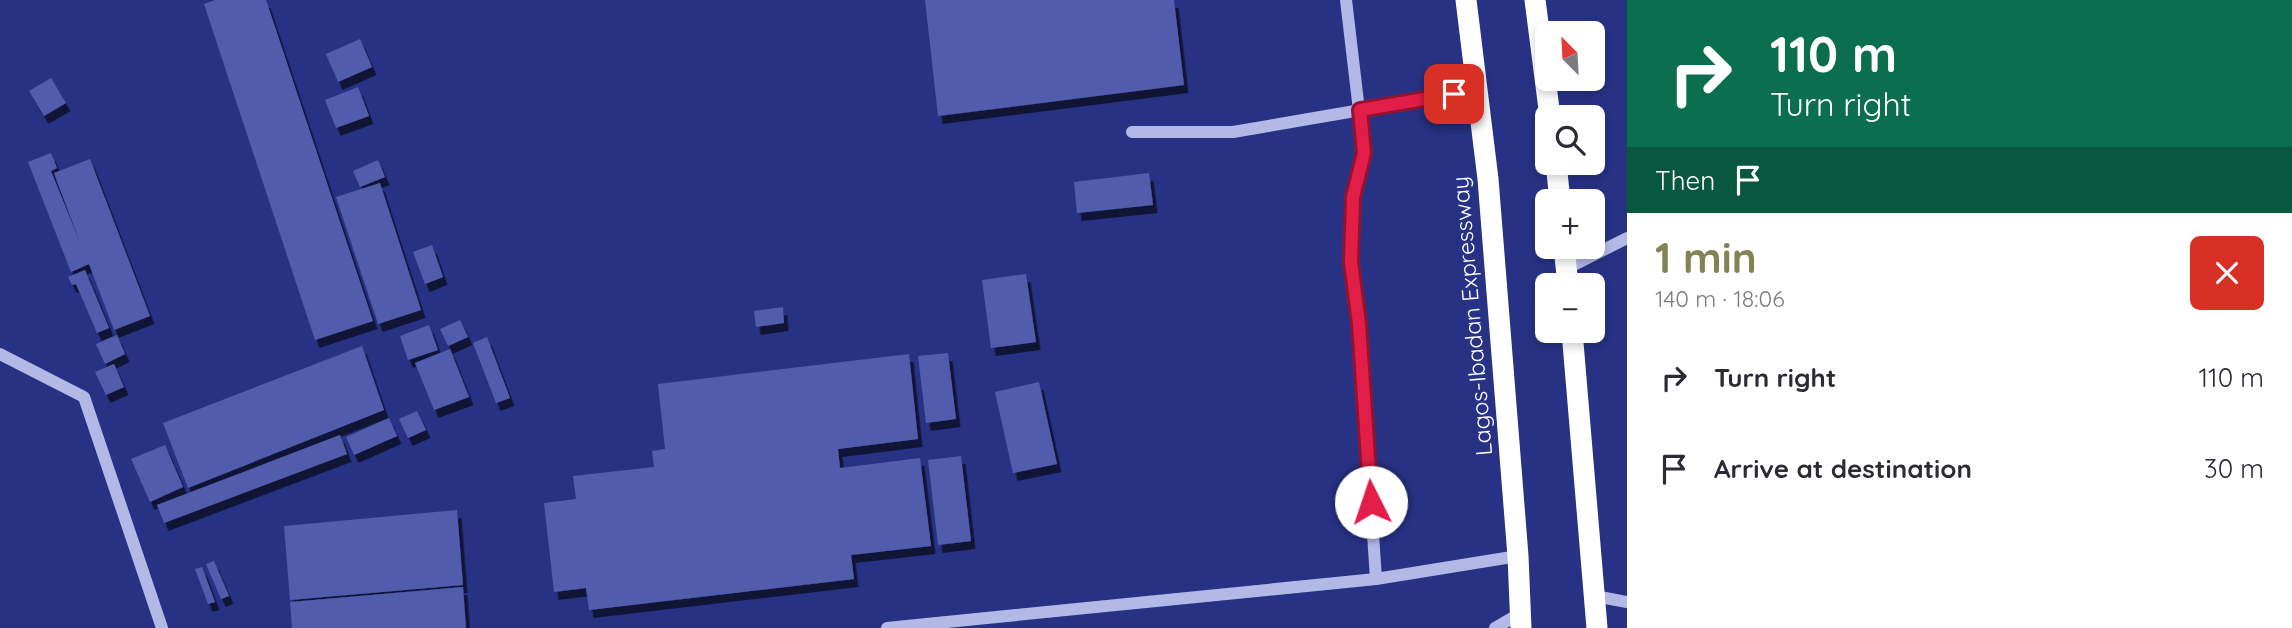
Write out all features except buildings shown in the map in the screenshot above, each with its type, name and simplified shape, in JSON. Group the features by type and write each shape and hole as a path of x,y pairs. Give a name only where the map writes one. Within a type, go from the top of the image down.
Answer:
{"highway":[{"name":"Lagos-Ibadan Expressway","path":"1466,0 1488,178 1521,621"},
{"path":"1535,0 1548,105"},
{"path":"1573,343 1597,628"}],"street":[{"path":"1346,0 1364,153 1353,197 1351,262 1359,324 1376,579"},
{"path":"1132,132 1233,132 1477,90"},
{"path":"1573,273 1627,238"},
{"path":"0,354 84,397 162,628"},
{"path":"887,628 1376,579 1518,556"},
{"path":"1595,596 1627,602"},
{"path":"1495,628 1521,621"}],"route":[{"path":"1371,502 1359,324 1351,262 1353,197 1364,153 1360,110 1454,94"}]}
